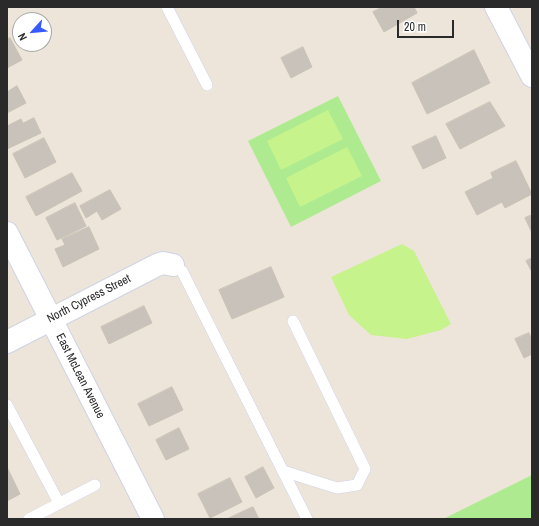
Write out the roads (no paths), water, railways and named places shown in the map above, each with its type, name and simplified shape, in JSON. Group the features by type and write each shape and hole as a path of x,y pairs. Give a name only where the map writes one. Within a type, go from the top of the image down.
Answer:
{"street":[{"path":"496,7 532,76"},
{"name":"East McLean Avenue","path":"7,233 153,519"},
{"name":"North Cypress Street","path":"7,342 157,265 163,263 173,265"}],"lane":[{"path":"167,7 207,85"},
{"path":"173,265 182,271 307,519"},
{"path":"283,470 337,488 357,485 365,469 293,321"},
{"path":"7,405 59,503"},
{"path":"28,519 95,485"}]}
